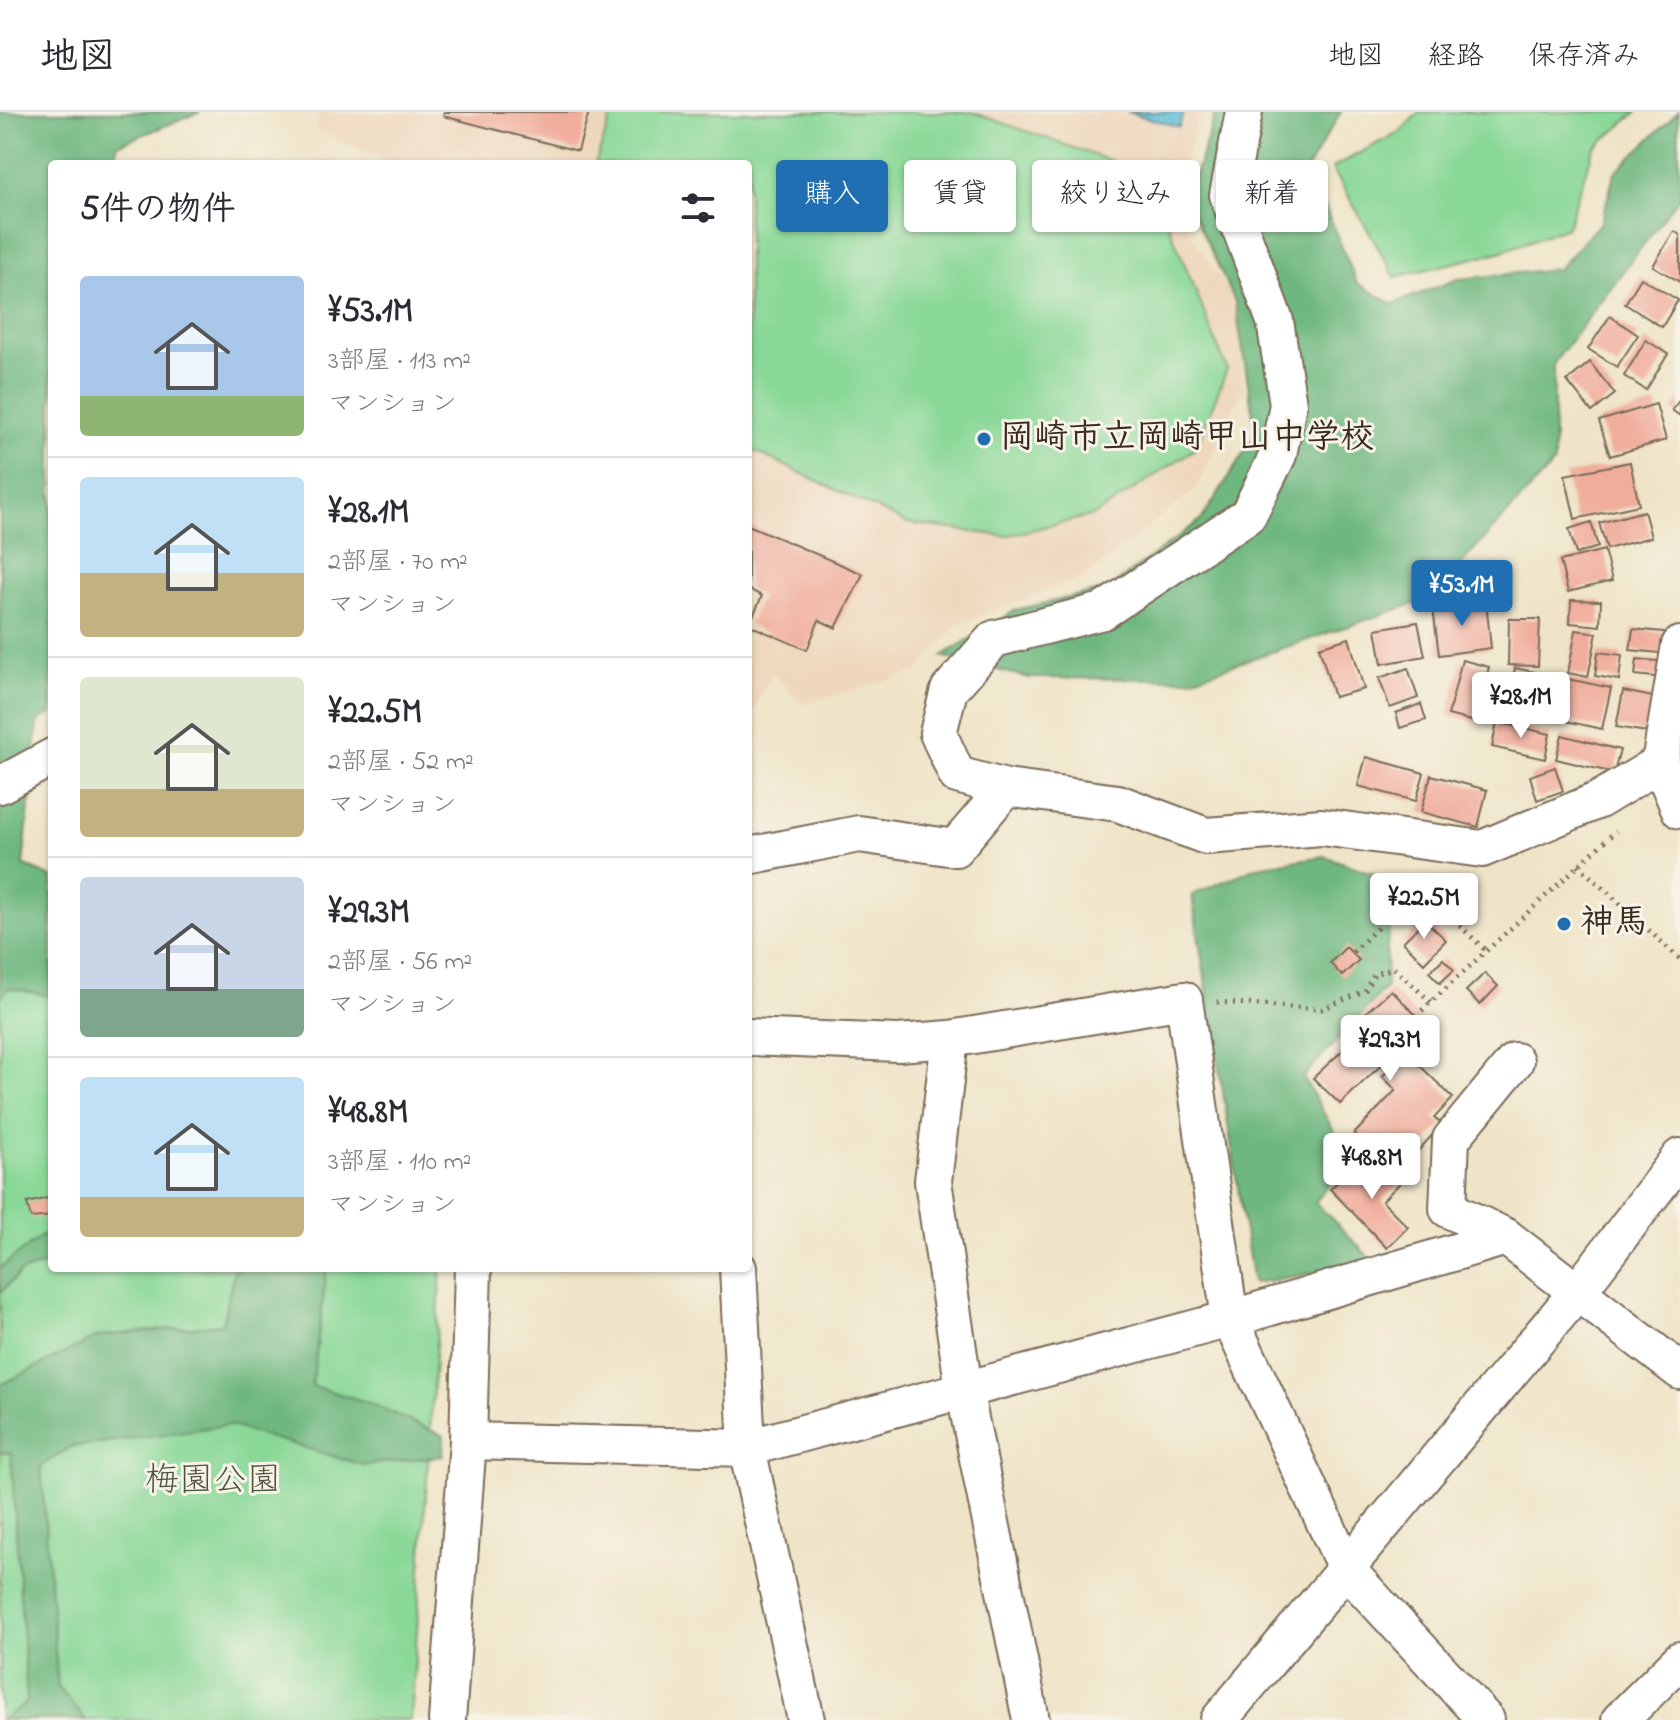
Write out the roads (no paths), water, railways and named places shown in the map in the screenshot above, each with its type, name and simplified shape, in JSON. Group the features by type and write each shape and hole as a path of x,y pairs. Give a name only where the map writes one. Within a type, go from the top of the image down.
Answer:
{"street":[{"path":"1244,112 1228,195 1275,321 1288,404 1278,455 1248,515 1103,611 994,639 949,690 938,733 957,775 1006,788 1118,803 1206,836 1322,827 1482,849 1599,800 1660,763"},
{"path":"1679,653 1660,763 1680,810"},
{"path":"0,785 48,759"},
{"path":"752,855 859,834 955,848 1006,788"},
{"path":"752,1037 898,1043 950,1039 1184,1000 1230,1319 1347,1570 1486,1720"},
{"path":"950,1039 933,1181 964,1389 1031,1720"},
{"path":"1515,1061 1451,1139 1448,1209 1506,1237 1579,1290 1680,1371"},
{"path":"1219,1720 1579,1290 1680,1157"},
{"path":"468,1441 747,1448 1230,1319 1506,1237"},
{"path":"447,1720 468,1441 473,1272"},
{"path":"738,1272 747,1448 806,1720"},
{"path":"1620,1720 1680,1660"}],"water":[{"path":"1127,112 1184,112 1179,127"}],"place":[{"name":"岡崎市立岡崎甲山中学校","path":"984,439"},
{"name":"神馬","path":"1564,924"}],"park label":[{"name":"梅園公園","path":"213,1482"}]}
